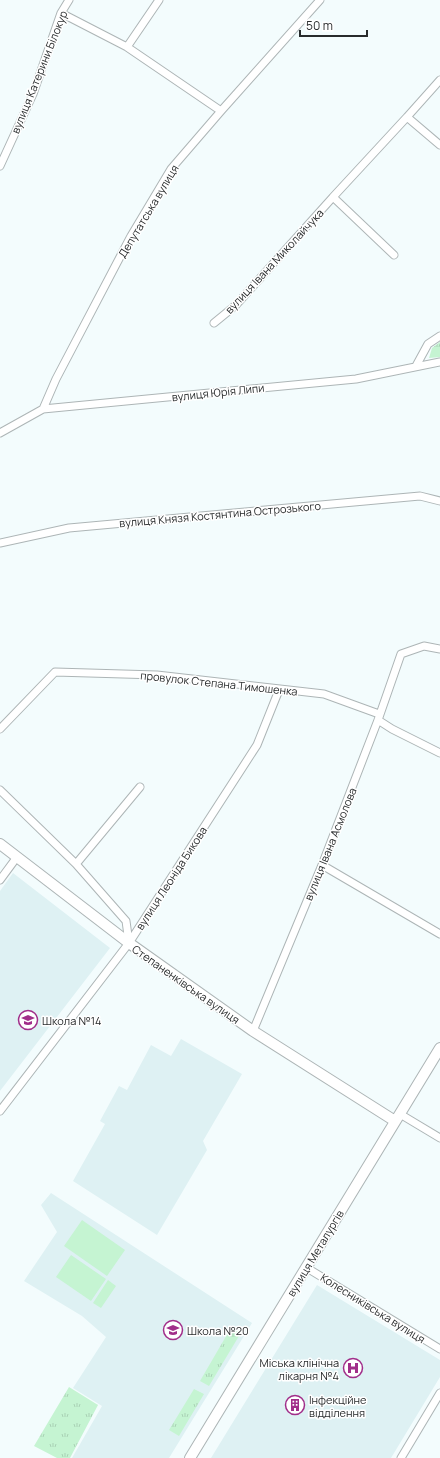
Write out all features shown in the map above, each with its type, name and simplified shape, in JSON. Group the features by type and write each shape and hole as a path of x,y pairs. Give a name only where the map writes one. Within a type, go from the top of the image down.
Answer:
{"main road":[{"path":"0,844 129,943"},
{"name":"Степаненківська вулиця","path":"129,943 253,1031 398,1118"},
{"name":"вулиця Металургів","path":"190,1458 440,1048"}],"street":[{"name":"вулиця Катерини Білокур","path":"0,166 33,94 61,14 69,0"},
{"path":"128,48 159,0"},
{"name":"Депутатська вулиця","path":"43,409 56,379 131,236 171,169 320,0"},
{"path":"61,14 128,48 221,111"},
{"name":"вулиця Івана Миколайчука","path":"214,324 236,305 440,80"},
{"path":"407,117 440,145"},
{"path":"333,197 394,255"},
{"path":"416,366 428,344 440,336"},
{"name":"вулиця Юрія Липи","path":"0,433 43,409 356,379 440,362"},
{"name":"вулиця Князя Костянтина Острозького","path":"0,543 69,528 420,496 440,501"},
{"name":"вулиця Івана Асмолова","path":"253,1031 322,864 401,654 424,646 440,648"},
{"name":"провулок Степана Тимошенка","path":"0,729 55,672 157,675 324,694 378,717 392,729 440,753"},
{"name":"вулиця Леоніда Бикова","path":"0,1111 129,943 257,745 279,690"},
{"path":"76,864 140,787"},
{"name":"Степаненківська вулиця","path":"0,790 76,864 126,921 129,943"},
{"path":"0,880 17,857"},
{"path":"322,864 440,934"},
{"name":"Степаненківська вулиця","path":"398,1118 440,1138"},
{"name":"Колесниківська вулиця","path":"307,1268 440,1349"},
{"path":"401,1458 440,1393"}],"shaded area":[{"name":"Школа №14","path":"13,873 110,948 0,1091 0,891"},
{"path":"181,1039 242,1074 203,1141 207,1150 157,1235 73,1181 105,1124 100,1121 119,1086 127,1090 151,1045 171,1056"},
{"name":"Школа №20","path":"51,1193 252,1323 169,1458 72,1458 102,1406 73,1388 106,1337 82,1316 24,1281 57,1232 41,1205"},
{"name":"Міська клінічна лікарня №4","path":"317,1285 440,1360 440,1377 391,1458 211,1458"}],"green space":[{"path":"440,342 440,357 429,358 432,348"},
{"path":"82,1220 125,1250 107,1276 64,1246"},
{"path":"71,1255 106,1279 91,1301 56,1277"},
{"path":"108,1280 116,1286 101,1308 93,1303"},
{"path":"232,1326 242,1331 209,1386 200,1381"},
{"path":"69,1387 98,1405 70,1458 57,1458 34,1446"},
{"path":"194,1389 204,1394 179,1436 169,1430"}],"place":[{"name":"Школа №14","path":"28,1020"},
{"name":"Школа №20","path":"173,1330"},
{"name":"Міська клінічна лікарня №4","path":"353,1368"},
{"name":"Інфекційне відділення","path":"295,1405"}]}
